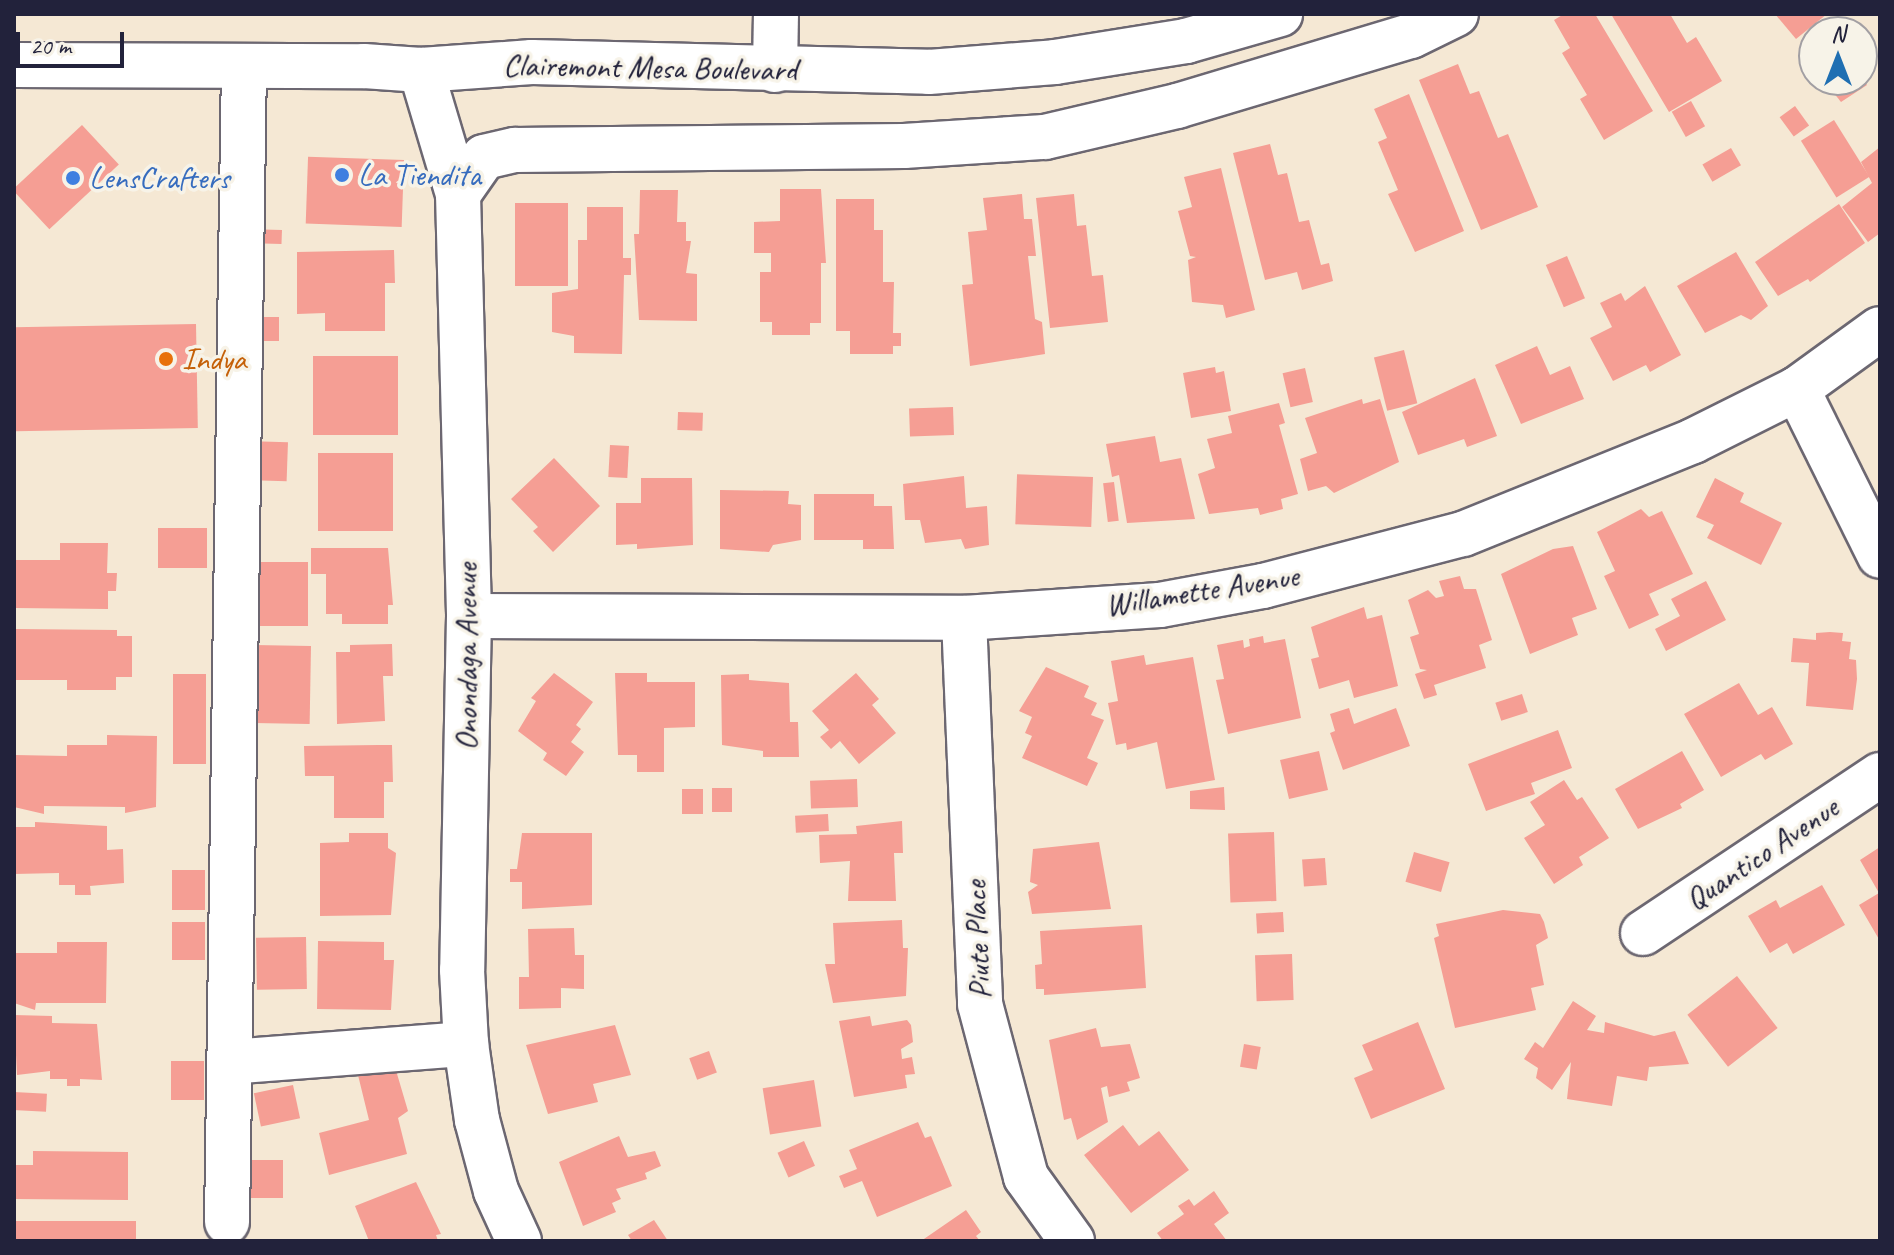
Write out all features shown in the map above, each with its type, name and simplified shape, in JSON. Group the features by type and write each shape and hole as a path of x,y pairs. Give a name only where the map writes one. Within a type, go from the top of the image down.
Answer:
{"street":[{"path":"775,70 776,14"},
{"name":"Clairemont Mesa Boulevard","path":"14,65 421,70 532,62 929,72 1055,62 1186,41 1280,14"},
{"path":"458,194 484,157 515,150 904,146 1045,137 1177,106 1411,36 1456,14"},
{"path":"227,1222 244,67"},
{"name":"Onondaga Avenue","path":"421,70 458,194 469,616 462,970 466,1044 477,1120 496,1191 519,1241"},
{"name":"Willamette Avenue","path":"469,616 964,618 1160,605 1263,586 1463,534 1693,441 1797,389 1880,329"},
{"path":"1797,389 1880,556"},
{"name":"Piute Place","path":"964,618 980,1004 1026,1177 1072,1241"},
{"name":"Quantico Avenue","path":"1643,933 1880,775"},
{"path":"230,1062 466,1044"}],"building":[{"path":"1564,14 1595,14 1653,111 1604,140 1580,99 1587,95 1562,53 1570,48 1554,20"},
{"path":"1611,14 1670,14 1687,43 1696,37 1722,81 1669,112"},
{"path":"1775,14 1827,14 1798,16 1796,39"},
{"path":"1458,64 1470,94 1479,91 1498,138 1508,134 1538,207 1481,230 1419,80"},
{"path":"1409,94 1464,231 1415,252 1388,194 1398,190 1378,142 1387,138 1374,109"},
{"path":"1836,96 1850,96 1841,102"},
{"path":"1691,101 1705,126 1686,137 1672,112"},
{"path":"1795,106 1809,125 1794,137 1780,117"},
{"path":"1834,120 1870,177 1836,197 1801,141"},
{"path":"82,125 119,164 49,229 14,188"},
{"path":"1270,144 1278,175 1287,173 1299,222 1309,220 1321,265 1329,263 1333,281 1302,290 1297,272 1265,280 1233,153"},
{"path":"1880,147 1880,233 1868,242 1842,207 1872,183 1861,162"},
{"path":"1731,148 1741,165 1712,182 1702,164"},
{"path":"308,157 404,160 402,227 306,224"},
{"path":"1221,168 1255,310 1226,318 1223,305 1192,302 1188,260 1196,257 1190,256 1178,211 1192,207 1184,177"},
{"path":"780,189 821,189 826,263 821,263 821,323 810,323 810,335 772,335 772,322 760,322 760,272 771,272 771,253 754,253 754,222 780,221"},
{"path":"640,190 678,190 677,222 686,222 686,241 691,241 686,273 697,274 697,321 639,320 634,234 639,234"},
{"path":"1022,194 1024,219 1032,219 1036,256 1028,256 1035,319 1042,322 1045,354 970,366 962,285 973,284 968,232 987,230 983,198"},
{"path":"1074,194 1077,226 1086,225 1092,276 1103,275 1108,322 1050,328 1036,198"},
{"path":"836,199 874,199 874,230 883,230 883,282 894,282 893,333 901,333 901,346 893,346 893,354 850,354 850,331 836,331"},
{"path":"515,203 568,203 568,286 515,286"},
{"path":"1839,204 1865,243 1810,282 1808,279 1778,296 1755,262"},
{"path":"587,207 623,207 623,258 631,258 631,275 624,275 622,354 574,353 574,336 552,332 552,293 578,289 578,240 587,240"},
{"path":"250,229 282,230 281,244 250,243"},
{"path":"394,250 395,283 385,283 385,331 325,331 325,313 297,314 297,252"},
{"path":"1736,252 1768,306 1751,320 1741,315 1705,333 1677,286"},
{"path":"1567,256 1585,298 1564,307 1546,265"},
{"path":"1645,286 1681,355 1650,372 1646,365 1613,381 1590,338 1612,327 1600,303 1621,293 1625,301"},
{"path":"253,317 279,317 279,341 253,341"},
{"path":"196,324 198,428 16,431 14,327"},
{"path":"1537,346 1550,375 1570,366 1584,399 1521,424 1495,365"},
{"path":"1404,350 1417,403 1387,411 1374,357"},
{"path":"313,356 398,356 398,435 313,435"},
{"path":"1215,367 1216,373 1224,371 1231,411 1191,418 1183,373"},
{"path":"1305,368 1313,402 1290,407 1283,373"},
{"path":"1475,378 1497,436 1467,447 1464,439 1418,455 1402,412"},
{"path":"1362,399 1363,404 1380,399 1399,462 1334,493 1326,486 1308,491 1300,459 1317,453 1305,418"},
{"path":"1279,403 1285,423 1279,425 1298,494 1281,499 1283,509 1260,515 1258,508 1209,514 1198,474 1215,468 1207,439 1232,433 1228,416"},
{"path":"953,407 954,435 910,437 909,409"},
{"path":"678,412 703,413 702,431 677,430"},
{"path":"1155,436 1160,462 1181,458 1195,519 1127,523 1119,475 1112,477 1106,444"},
{"path":"250,441 288,442 287,481 249,480"},
{"path":"610,445 629,446 627,478 608,477"},
{"path":"318,453 393,453 393,531 318,531"},
{"path":"554,458 600,506 553,552 533,531 538,527 511,499"},
{"path":"1017,474 1093,477 1091,527 1015,524"},
{"path":"964,476 966,508 987,506 989,545 965,549 961,539 925,543 920,520 905,520 903,484"},
{"path":"641,478 692,478 693,545 637,549 637,544 616,545 616,503 641,503"},
{"path":"1715,478 1744,493 1740,502 1782,523 1761,565 1707,538 1714,525 1696,517"},
{"path":"1114,482 1119,521 1108,522 1103,483"},
{"path":"720,490 789,491 788,504 801,505 801,540 773,545 769,552 720,549"},
{"path":"814,494 874,494 874,506 892,506 894,549 863,549 863,540 814,540"},
{"path":"1641,509 1649,517 1662,511 1693,574 1649,594 1659,615 1629,629 1604,576 1615,571 1597,532"},
{"path":"158,528 207,528 207,568 158,568"},
{"path":"60,543 108,543 107,573 117,573 116,591 108,591 108,609 14,608 14,560 60,560"},
{"path":"1573,546 1597,609 1572,618 1578,635 1530,654 1501,574 1553,549"},
{"path":"311,548 388,548 393,605 388,605 388,624 342,624 342,614 326,614 326,574 311,574"},
{"path":"255,562 308,562 308,626 255,626"},
{"path":"1460,576 1464,589 1476,589 1492,640 1479,645 1486,668 1434,685 1437,695 1424,699 1415,674 1427,670 1420,669 1410,637 1419,634 1408,600 1428,590 1436,598 1444,596 1439,581"},
{"path":"1706,581 1726,620 1666,651 1655,629 1680,616 1671,599"},
{"path":"1364,607 1367,619 1382,615 1398,686 1354,698 1349,680 1319,689 1311,659 1319,657 1311,627"},
{"path":"15,629 117,630 117,636 132,636 132,677 116,677 116,690 67,690 67,680 15,680"},
{"path":"1816,633 1843,633 1842,641 1851,642 1849,659 1856,660 1857,679 1853,710 1806,706 1809,663 1791,662 1793,638 1816,640"},
{"path":"1263,636 1264,643 1285,639 1301,718 1228,734 1216,680 1224,679 1217,645 1243,640 1244,648 1250,646 1249,639"},
{"path":"392,644 393,676 383,676 385,721 337,724 336,652 350,652 350,645"},
{"path":"251,645 311,646 310,724 250,723"},
{"path":"1144,655 1146,665 1193,657 1215,780 1166,789 1157,742 1127,750 1126,743 1116,745 1108,703 1118,701 1111,661"},
{"path":"1046,667 1089,686 1084,697 1097,703 1091,715 1104,720 1087,758 1098,763 1087,786 1022,758 1032,736 1025,733 1032,717 1019,711"},
{"path":"554,673 593,702 576,725 581,729 571,742 584,752 566,776 543,760 547,753 518,731 536,701 531,698"},
{"path":"615,673 647,673 647,682 695,682 695,727 664,728 664,772 637,772 637,755 618,755"},
{"path":"856,673 879,699 872,705 896,733 859,764 840,741 831,749 820,737 829,730 812,711"},
{"path":"173,674 206,674 206,764 173,764"},
{"path":"749,674 749,680 789,683 790,722 798,722 799,757 763,757 763,751 722,745 721,675"},
{"path":"1739,683 1758,715 1772,707 1793,744 1765,760 1761,754 1721,777 1684,714"},
{"path":"1522,694 1528,712 1501,721 1495,703"},
{"path":"1349,708 1354,724 1396,708 1410,746 1343,770 1330,733 1335,731 1330,714"},
{"path":"1558,730 1572,768 1531,783 1535,794 1486,811 1468,764"},
{"path":"107,735 157,736 156,807 125,813 125,807 44,806 44,814 14,807 15,755 67,756 67,745 107,745"},
{"path":"392,745 393,782 384,782 384,818 334,818 334,776 305,776 304,746"},
{"path":"1319,751 1328,790 1289,799 1280,760"},
{"path":"1682,751 1704,790 1680,804 1682,808 1638,829 1615,789"},
{"path":"857,779 858,807 811,809 810,781"},
{"path":"1564,780 1577,800 1582,797 1609,838 1579,857 1583,865 1554,884 1524,838 1545,825 1530,802"},
{"path":"1224,787 1225,810 1190,809 1190,791"},
{"path":"712,788 732,788 732,812 712,812"},
{"path":"682,789 703,789 703,814 682,814"},
{"path":"828,814 829,831 796,833 795,816"},
{"path":"902,821 903,853 894,853 896,901 848,901 850,861 820,863 819,835 857,834 856,826"},
{"path":"35,822 107,826 107,850 123,849 124,883 90,886 91,895 75,895 75,885 59,885 59,873 14,874 14,827 35,827"},
{"path":"1274,832 1276,901 1230,903 1228,834"},
{"path":"349,833 388,833 388,848 396,853 391,915 320,916 320,843 349,842"},
{"path":"522,833 592,833 592,905 522,909 522,882 510,882 510,869 517,869"},
{"path":"1099,842 1111,909 1032,914 1028,892 1038,885 1030,882 1033,849"},
{"path":"1880,847 1880,941 1859,905 1879,893 1860,860"},
{"path":"1414,852 1450,862 1441,892 1405,882"},
{"path":"1325,858 1327,885 1304,887 1302,860"},
{"path":"172,870 205,870 205,910 172,910"},
{"path":"1822,885 1845,925 1793,954 1787,943 1770,953 1748,916 1776,900 1780,908"},
{"path":"1503,910 1540,914 1544,922 1548,938 1536,945 1544,985 1531,988 1536,1010 1455,1028 1434,938 1439,936 1436,924"},
{"path":"1283,912 1284,932 1257,933 1256,913"},
{"path":"902,920 903,948 908,948 906,996 833,1003 825,964 835,964 833,923"},
{"path":"172,922 205,922 205,960 172,960"},
{"path":"1142,925 1146,988 1044,995 1044,989 1036,989 1035,965 1042,964 1040,931"},
{"path":"574,928 575,955 584,955 584,989 561,988 561,1008 519,1009 519,977 529,977 528,929"},
{"path":"306,937 307,989 257,990 256,938"},
{"path":"318,941 384,942 384,960 394,960 391,1010 317,1009"},
{"path":"57,942 107,942 106,1003 36,1003 35,1010 14,1003 14,953 57,953"},
{"path":"1292,954 1294,1000 1257,1001 1255,955"},
{"path":"1737,976 1778,1028 1728,1067 1687,1015"},
{"path":"1573,1001 1596,1016 1587,1030 1604,1033 1605,1022 1654,1036 1675,1031 1689,1064 1649,1067 1647,1081 1617,1076 1612,1106 1567,1099 1571,1062 1552,1090 1536,1078 1538,1068 1524,1059 1535,1042 1543,1048"},
{"path":"14,1015 52,1016 52,1023 97,1024 102,1080 80,1079 80,1086 67,1086 67,1079 50,1079 50,1071 17,1075"},
{"path":"870,1016 872,1026 907,1020 911,1025 913,1042 901,1049 902,1059 912,1057 915,1074 905,1075 907,1088 854,1097 839,1021"},
{"path":"1418,1022 1445,1089 1371,1119 1354,1078 1373,1070 1362,1045"},
{"path":"615,1025 631,1075 593,1084 598,1102 548,1114 526,1045"},
{"path":"1096,1028 1101,1047 1130,1044 1140,1078 1127,1082 1130,1091 1109,1097 1107,1086 1101,1088 1108,1122 1077,1140 1071,1118 1064,1120 1049,1040"},
{"path":"1244,1044 1261,1047 1257,1070 1240,1067"},
{"path":"709,1051 717,1073 697,1080 689,1058"},
{"path":"171,1061 204,1061 204,1100 171,1100"},
{"path":"395,1067 408,1111 398,1118 407,1154 329,1175 319,1133 369,1120 357,1071"},
{"path":"814,1080 821,1126 770,1135 763,1088"},
{"path":"293,1085 300,1118 261,1127 254,1093"},
{"path":"14,1092 47,1094 46,1112 14,1110"},
{"path":"918,1122 925,1138 931,1136 952,1186 877,1217 862,1181 844,1188 839,1176 857,1169 849,1150"},
{"path":"1123,1125 1139,1146 1159,1131 1189,1170 1131,1213 1084,1155"},
{"path":"619,1136 628,1157 655,1151 661,1166 645,1173 647,1179 616,1189 621,1199 612,1203 616,1212 583,1226 559,1162"},
{"path":"804,1141 815,1166 788,1177 778,1153"},
{"path":"33,1151 128,1152 128,1200 14,1199 14,1165 33,1165"},
{"path":"246,1160 283,1160 283,1198 246,1198"},
{"path":"416,1182 441,1234 436,1235 438,1241 369,1241 355,1206"},
{"path":"1214,1191 1229,1213 1214,1224 1227,1241 1163,1241 1157,1233 1184,1214 1178,1206 1189,1199 1194,1206"},
{"path":"966,1210 981,1232 976,1236 980,1241 921,1241"},
{"path":"654,1220 668,1241 632,1241 628,1235"},
{"path":"14,1221 136,1221 136,1241 14,1241"}],"place":[{"name":"La Tiendita","path":"342,175"},
{"name":"LensCrafters","path":"73,178"},
{"name":"Indya","path":"166,359"}]}
